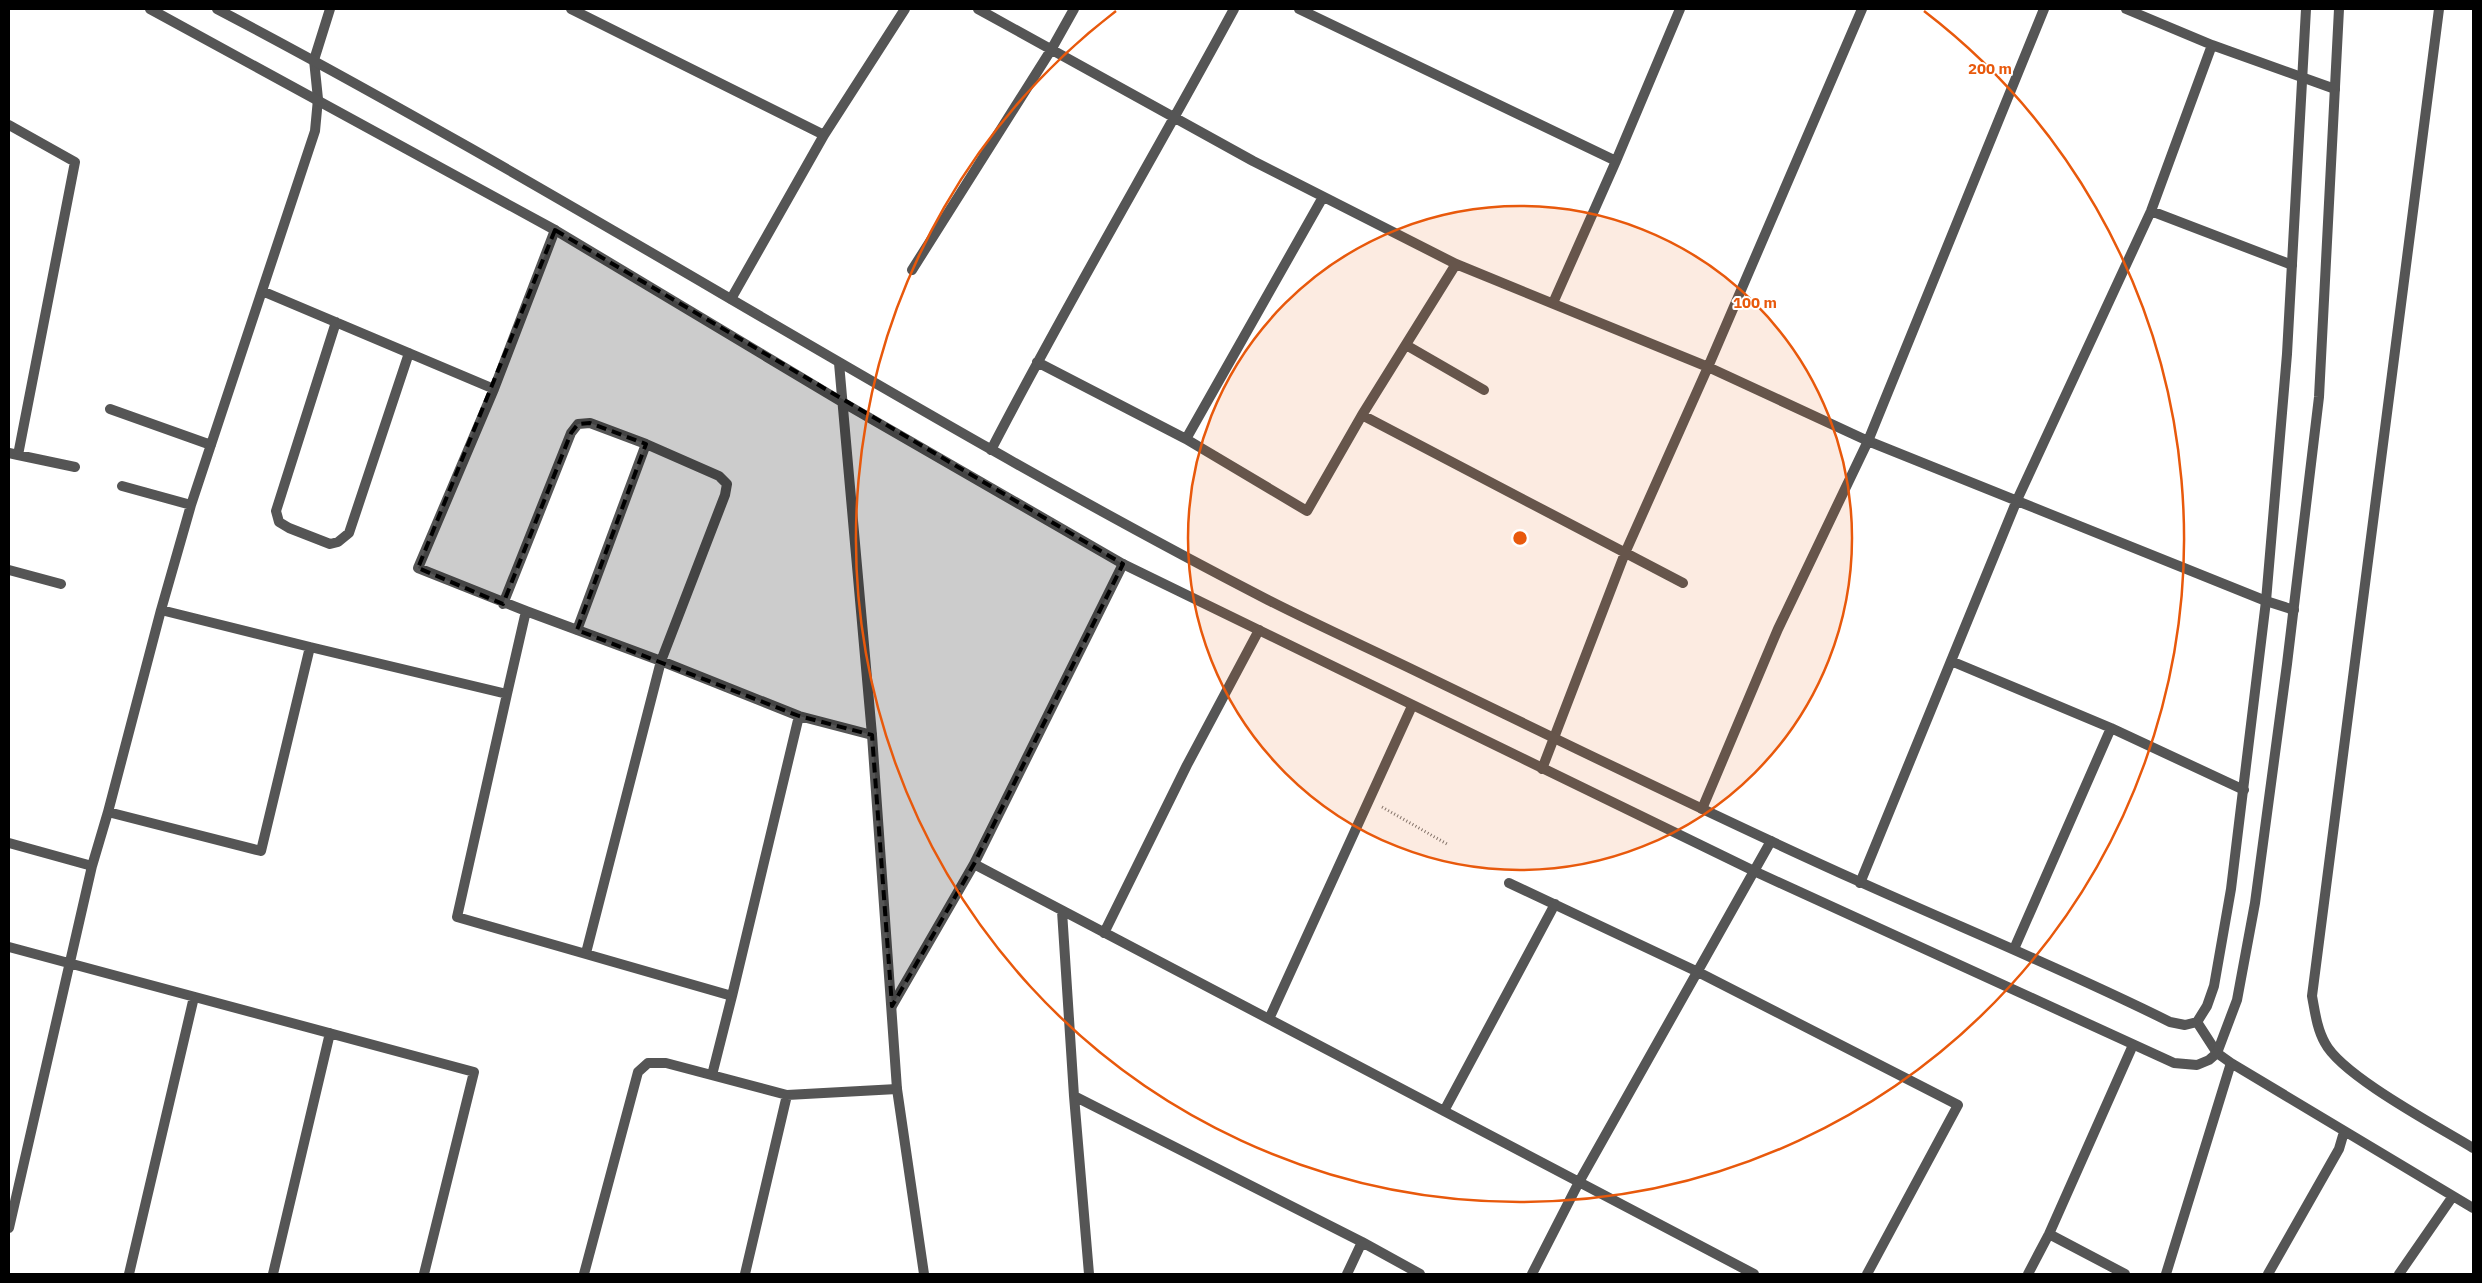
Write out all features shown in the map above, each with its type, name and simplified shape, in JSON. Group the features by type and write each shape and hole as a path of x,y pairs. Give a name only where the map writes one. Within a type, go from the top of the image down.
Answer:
{"street":[{"path":"150,9 555,230 842,402 1123,564 1754,871 2133,1045 2174,1062 2197,1065 2210,1060 2217,1053 2237,1000 2255,903 2294,610 2319,397 2339,9"},
{"path":"217,9 314,60 566,201 839,363 991,450 1139,532 1274,603 1702,810 1860,883 2014,949 2170,1022 2185,1025 2197,1022 2207,1006 2214,986 2231,889 2244,790 2266,601 2287,354 2306,9"},
{"path":"9,1228 92,866 161,610 191,505 315,130 318,99 314,60 330,9"},
{"path":"571,9 824,136"},
{"path":"731,299 824,136 905,9"},
{"path":"978,9 1323,197 1456,264 1708,367 1868,441 2266,601 2294,610"},
{"path":"912,270 1051,50 1074,9"},
{"path":"991,450 1036,362 1176,117 1234,9"},
{"path":"1299,9 1616,161"},
{"path":"1553,304 1680,9"},
{"path":"1542,769 1625,553 1708,367 1862,9"},
{"path":"1702,810 1778,629 1868,441 2044,9"},
{"path":"2126,9 2212,45 2335,89"},
{"path":"2439,9 2312,996 2317,1023 2325,1045 2352,1073 2473,1148"},
{"path":"1860,883 2017,500 2151,211 2212,45"},
{"path":"9,125 75,162 14,454 75,467"},
{"path":"1186,439 1323,197"},
{"path":"2151,211 2292,265"},
{"path":"555,230 494,389 418,568 503,604 661,661 799,716 872,735"},
{"path":"1036,362 1186,439 1307,511 1362,415 1456,264"},
{"path":"262,291 494,389"},
{"path":"336,322 276,511 279,522 289,528 330,544 338,542 349,533 409,353"},
{"path":"1406,345 1484,390"},
{"path":"839,363 872,735 897,1089 924,1274"},
{"path":"110,409 211,446"},
{"path":"1362,415 1683,583"},
{"path":"503,604 570,433 578,424 590,423 646,444 719,476 727,484 725,495 661,661 586,953"},
{"path":"577,630 646,444"},
{"path":"122,486 191,505"},
{"path":"892,1006 974,864 1123,564"},
{"path":"9,570 61,584"},
{"path":"161,610 507,694"},
{"path":"526,611 458,916 732,996"},
{"path":"1104,932 1187,765 1259,630"},
{"path":"108,812 261,851 310,647"},
{"path":"1951,661 2111,728 2244,790"},
{"path":"1269,1019 1412,706"},
{"path":"712,1075 799,716"},
{"path":"2014,949 2111,728"},
{"path":"1532,1274 1579,1182 1771,841"},
{"path":"9,843 92,866"},
{"path":"974,864 1754,1274"},
{"path":"1509,882 1698,972 1958,1105 1867,1274"},
{"path":"1444,1111 1555,904"},
{"path":"1062,911 1088,1274"},
{"path":"9,947 474,1072 424,1274"},
{"path":"128,1274 194,997"},
{"path":"2197,1022 2217,1053 2231,1063 2473,1208"},
{"path":"273,1274 330,1033"},
{"path":"2028,1274 2049,1234 2133,1045"},
{"path":"584,1274 638,1072 648,1062 666,1063 787,1095 897,1089"},
{"path":"2166,1274 2231,1063"},
{"path":"746,1274 787,1095"},
{"path":"1074,1096 1362,1242 1420,1274"},
{"path":"2268,1274 2339,1149 2344,1132"},
{"path":"2399,1274 2453,1196"},
{"path":"2049,1234 2125,1274"},
{"path":"1347,1274 1362,1242"}],"path":[{"path":"1370,801 1447,844"}],"highlighted area":[{"path":"555,230 1123,564 974,864 892,1006 872,735 799,716 577,630 646,444 590,423 578,424 571,433 503,604 418,568"}]}
